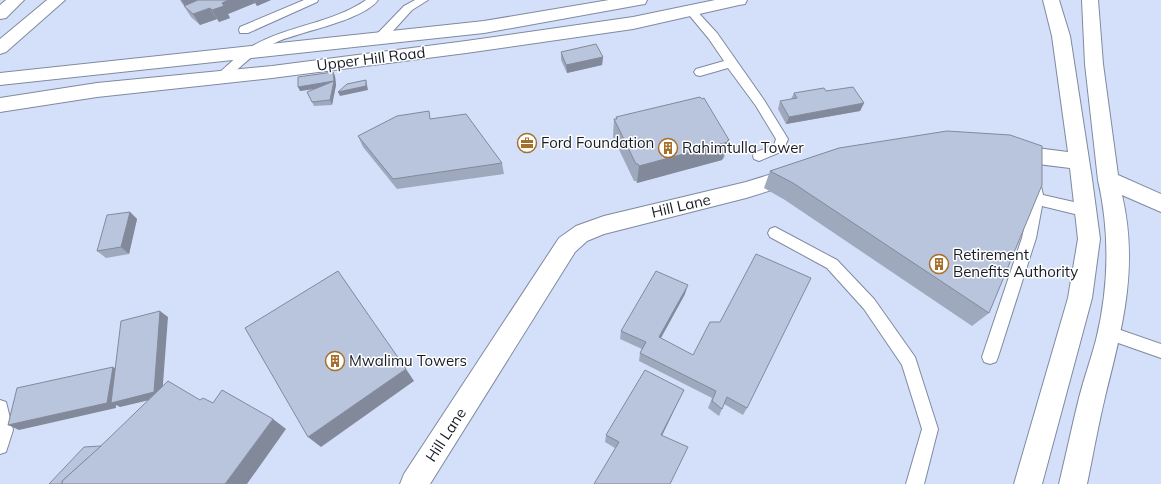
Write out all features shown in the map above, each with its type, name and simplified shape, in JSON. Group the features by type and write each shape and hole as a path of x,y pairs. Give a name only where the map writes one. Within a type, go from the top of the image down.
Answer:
{"street":[{"path":"0,14 16,0"},
{"path":"0,48 57,0"},
{"name":"Upper Hill Road","path":"0,80 484,27 639,0"},
{"name":"Upper Hill Road","path":"0,105 97,90 172,84 223,76 272,72 466,47 633,23 739,0"},
{"path":"1028,484 1080,298 1089,239 1087,211 1078,161 1061,36 1051,0"},
{"path":"1073,484 1109,333 1117,287 1118,248 1113,197 1108,180 1094,64 1090,0"},
{"path":"990,150 1078,161"},
{"name":"Hill Lane","path":"414,484 567,245 574,237 584,231 604,225 746,190 814,169"},
{"path":"1108,180 1161,203"}],"lane":[{"path":"244,30 313,0"},
{"path":"223,76 248,53 284,35 348,14 364,7 373,0"},
{"path":"379,39 408,8 423,0"},
{"path":"690,10 713,36 760,103 782,139 779,148 759,156"},
{"path":"700,72 731,63"},
{"path":"990,357 1028,238 1037,199 1033,178"},
{"path":"1037,199 1087,211"},
{"path":"775,233 832,264 869,304 910,362 930,429 915,484"},
{"path":"1109,333 1161,351"},
{"path":"0,408 5,430 0,446"}],"building":[{"path":"198,0 229,0 222,3 224,6 212,10 210,8 193,14 184,6"},
{"path":"596,44 603,57 566,65 561,52"},
{"path":"333,72 334,81 298,87 298,77"},
{"path":"366,80 366,86 338,92 347,84"},
{"path":"334,81 330,100 312,102 307,92"},
{"path":"853,87 864,103 789,117 780,101 797,98 794,93 824,88 826,91"},
{"path":"700,97 702,99 704,98 729,140 727,141 728,142 639,166 636,164 614,119 617,119 616,117"},
{"path":"429,111 430,119 466,114 502,163 393,179 358,136 397,116"},
{"name":"Retirement Benefits Authority","path":"947,131 1010,135 1042,146 1042,185 989,313 793,183 770,171 839,148"},
{"path":"130,212 121,247 97,251 107,215"},
{"path":"756,254 811,278 747,408 727,397 722,409 712,401 716,391 640,353 646,342 621,331 656,271 688,285 659,337 693,355 710,322 720,322"},
{"name":"Mwalimu Towers","path":"338,271 406,369 308,437 245,328"},
{"path":"160,311 154,392 111,403 121,321"},
{"path":"113,367 107,403 8,425 17,388"},
{"path":"645,370 684,390 661,435 688,447 670,484 594,484 619,442 606,435"},
{"path":"168,381 200,400 203,398 213,403 222,390 273,419 225,484 62,484 62,481"},
{"path":"101,446 62,481 62,484 49,484 84,447"}],"place":[{"name":"Ford Foundation","path":"527,143"},
{"name":"Rahimtulla Tower","path":"668,148"},
{"name":"Retirement Benefits Authority","path":"939,264"},
{"name":"Mwalimu Towers","path":"335,361"}]}
